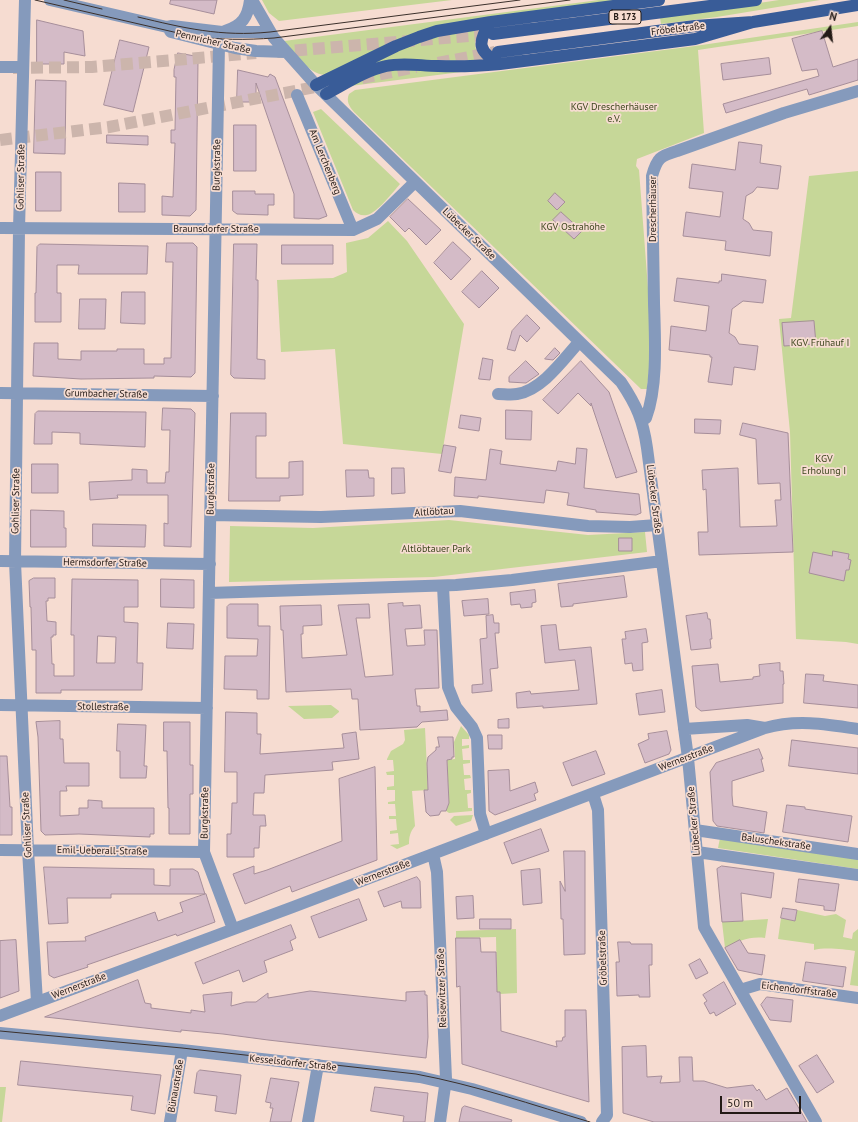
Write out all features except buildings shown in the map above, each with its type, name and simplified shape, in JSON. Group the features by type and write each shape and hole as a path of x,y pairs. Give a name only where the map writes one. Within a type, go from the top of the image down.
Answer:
{"main road":[{"path":"316,85 419,37 451,27 659,0"},
{"name":"Fröbelstraße","path":"493,34 756,0"},
{"path":"491,22 483,33 481,42 488,57 499,58 695,39 753,22 858,5"},
{"path":"326,94 361,75 388,65 475,66 499,58"}],"street":[{"name":"Gohliser Straße","path":"25,0 15,562 28,850 37,1002"},
{"name":"Pennricher Straße","path":"50,0 167,27 172,26 222,32 270,32"},
{"name":"Lübecker Straße","path":"222,32 236,28 241,23 248,12 251,0"},
{"name":"Lübecker Straße","path":"251,0 270,32 316,85 621,382 635,404 642,421 646,440 688,758 704,927 816,1122"},
{"name":"Pennricher Straße","path":"167,27 171,32 220,44 256,51 286,52"},
{"name":"Burgkstraße","path":"220,44 204,852 233,929"},
{"path":"0,67 23,67"},
{"name":"Drescherhäuser","path":"642,421 646,418 653,388 655,338 652,176 656,163 662,156 677,150 784,113 858,91"},
{"name":"Am Lerchenberg","path":"297,95 353,230"},
{"name":"Braunsdorfer Straße","path":"0,228 353,230 378,219 415,182"},
{"path":"498,394 516,394 530,390 542,383 579,342"},
{"name":"Grumbacher Straße","path":"0,393 213,396"},
{"name":"Altlöbtau","path":"211,515 321,517 460,511 588,526 630,527 657,525"},
{"path":"209,593 443,586 505,581 662,561"},
{"name":"Hermsdorfer Straße","path":"0,562 210,564"},
{"path":"443,586 448,688 456,707 472,727 477,738 480,814 486,834"},
{"name":"Stollestraße","path":"0,706 207,708"},
{"name":"Wernerstraße","path":"0,1016 765,728 785,723 799,722 858,729"},
{"name":"Wernerstraße","path":"684,729 747,725 765,728"},
{"name":"Gröbelstraße","path":"593,794 598,810 605,1033 607,1114 602,1122"},
{"name":"Baluschekstraße","path":"695,830 858,854"},
{"name":"Emil-Ueberall-Straße","path":"0,850 204,852"},
{"path":"697,852 858,875"},
{"name":"Reisewitzer Straße","path":"433,854 438,872 446,1082 440,1122"},
{"name":"Eichendorffstraße","path":"740,990 760,984 858,998"},
{"name":"Kesselsdorfer Straße","path":"0,1033 182,1050 414,1076 446,1082 479,1091 581,1122"},
{"name":"Bünaustraße","path":"170,1122 182,1050"},
{"path":"308,1122 318,1065"}],"green space":[{"path":"262,0 452,0 279,21 269,13"},
{"path":"599,0 634,0 463,22 325,75 319,74 308,67 284,41"},
{"path":"779,0 820,0 717,17 661,24 660,18"},
{"name":"KGV Ostrahöhe","path":"858,22 858,26 698,50 704,133 637,159 636,166 639,170 652,341 647,389 641,389 354,112 349,106 348,101 349,94 355,90 695,46"},
{"path":"480,27 476,36 475,45 478,54 484,61 417,61 335,80 422,39"},
{"path":"493,68 350,86 388,69"},
{"path":"321,109 400,184 385,202 367,215 358,214 353,210 313,112"},
{"path":"858,171 858,644 796,639 790,432 779,319 791,318 809,176"},
{"path":"388,221 407,241 464,324 442,454 343,444 335,349 281,352 277,280 333,278 347,272 346,243 368,238"},
{"name":"Altlöbtauer Park","path":"449,520 588,535 645,532 647,552 434,577 229,582 230,526 313,528"},
{"path":"331,705 339,711 332,718 304,719 288,706"},
{"path":"461,726 469,735 469,739 462,739 462,746 469,745 469,748 462,749 463,760 470,760 470,763 463,764 464,775 470,775 471,778 464,779 465,790 471,790 471,793 467,794 468,808 472,808 472,811 449,813 446,811 449,802 447,760 455,759 454,742"},
{"path":"425,728 428,790 412,791 415,826 410,835 409,844 397,849 390,845 399,844 398,833 390,834 390,831 397,830 396,819 389,819 389,816 396,816 395,804 388,804 388,802 395,801 395,790 387,790 387,787 394,786 394,775 387,775 386,772 394,771 393,760 387,759 391,751 403,744 405,740 404,730"},
{"path":"473,815 471,821 456,826 450,820 454,816"},
{"path":"720,838 858,858 858,869 718,848"},
{"path":"797,910 825,916 836,914 846,920 843,937 852,939 853,933 858,929 858,986 850,985 855,951 828,948 814,950 814,944 778,939 781,918 795,921"},
{"path":"768,919 765,938 744,940 725,948 722,922"},
{"path":"516,929 517,993 500,994 497,992 496,937 456,938 456,931"},
{"path":"0,1087 6,1087 2,1122 0,1122"}],"tunnel":[{"path":"277,52 493,34"},
{"path":"438,63 495,52"},
{"path":"13,68 92,67 256,53"},
{"path":"362,78 416,67"},
{"path":"0,140 109,127 326,85"}],"tram line":[{"path":"35,0 191,36 243,39 274,38 570,0"},
{"path":"64,0 102,9"},
{"path":"138,17 171,25 203,30 252,33 270,32 520,0"},
{"path":"0,1031 182,1048 416,1074 482,1090 590,1122"}],"park label":[{"name":"KGV Drescherhäuser e.V.","path":"614,112"},
{"name":"KGV Frühauf I","path":"820,343"},
{"name":"KGV Erholung I","path":"824,464"}]}
